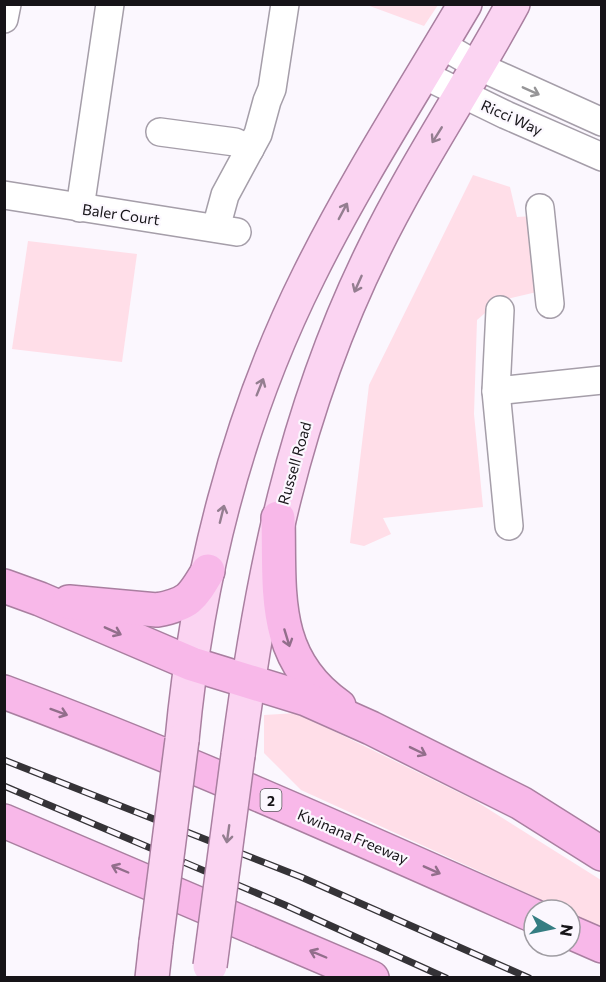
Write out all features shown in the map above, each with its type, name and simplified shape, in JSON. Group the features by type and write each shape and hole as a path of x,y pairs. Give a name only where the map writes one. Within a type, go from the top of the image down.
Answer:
{"highway":[{"path":"278,518 280,604 286,636 293,656 306,676 330,700 371,728"},
{"path":"40,599 157,610 178,605 192,597 208,571"},
{"path":"4,586 192,664 306,699 371,728 521,803 602,854"},
{"name":"Kwinana Freeway","path":"4,692 97,726 522,911"},
{"path":"4,821 372,978"},
{"path":"582,937 602,946"}],"main road":[{"path":"152,978 192,664 208,571 241,443 256,396 309,275 351,197 465,4"},
{"name":"Russell Road","path":"209,972 248,681 266,571 296,450 320,375 373,250 407,186 513,4"}],"street":[{"path":"4,19 7,4"},
{"path":"81,208 110,4"},
{"path":"160,132 235,142 250,149 258,135 272,89 285,4"},
{"path":"442,45 478,66 602,122"},
{"name":"Ricci Way","path":"424,75 602,157"},
{"name":"Baler Court","path":"4,195 227,230 225,195 250,149"},
{"path":"540,208 550,304"},
{"path":"500,310 496,391 509,526"},
{"path":"496,391 602,380"}],"shaded area":[{"path":"367,5 438,5 424,26"},
{"path":"473,175 510,187 517,217 533,216 541,291 499,301 477,320 474,414 483,507 383,518 391,534 364,546 350,543 369,385"},
{"path":"28,241 137,254 122,362 12,349"},
{"path":"297,713 474,800 601,880 601,927 582,918 582,898 538,898 301,790 264,753 264,715"}],"railway":[{"path":"4,760 301,877 529,978"},
{"path":"4,786 285,905 446,978"}]}
